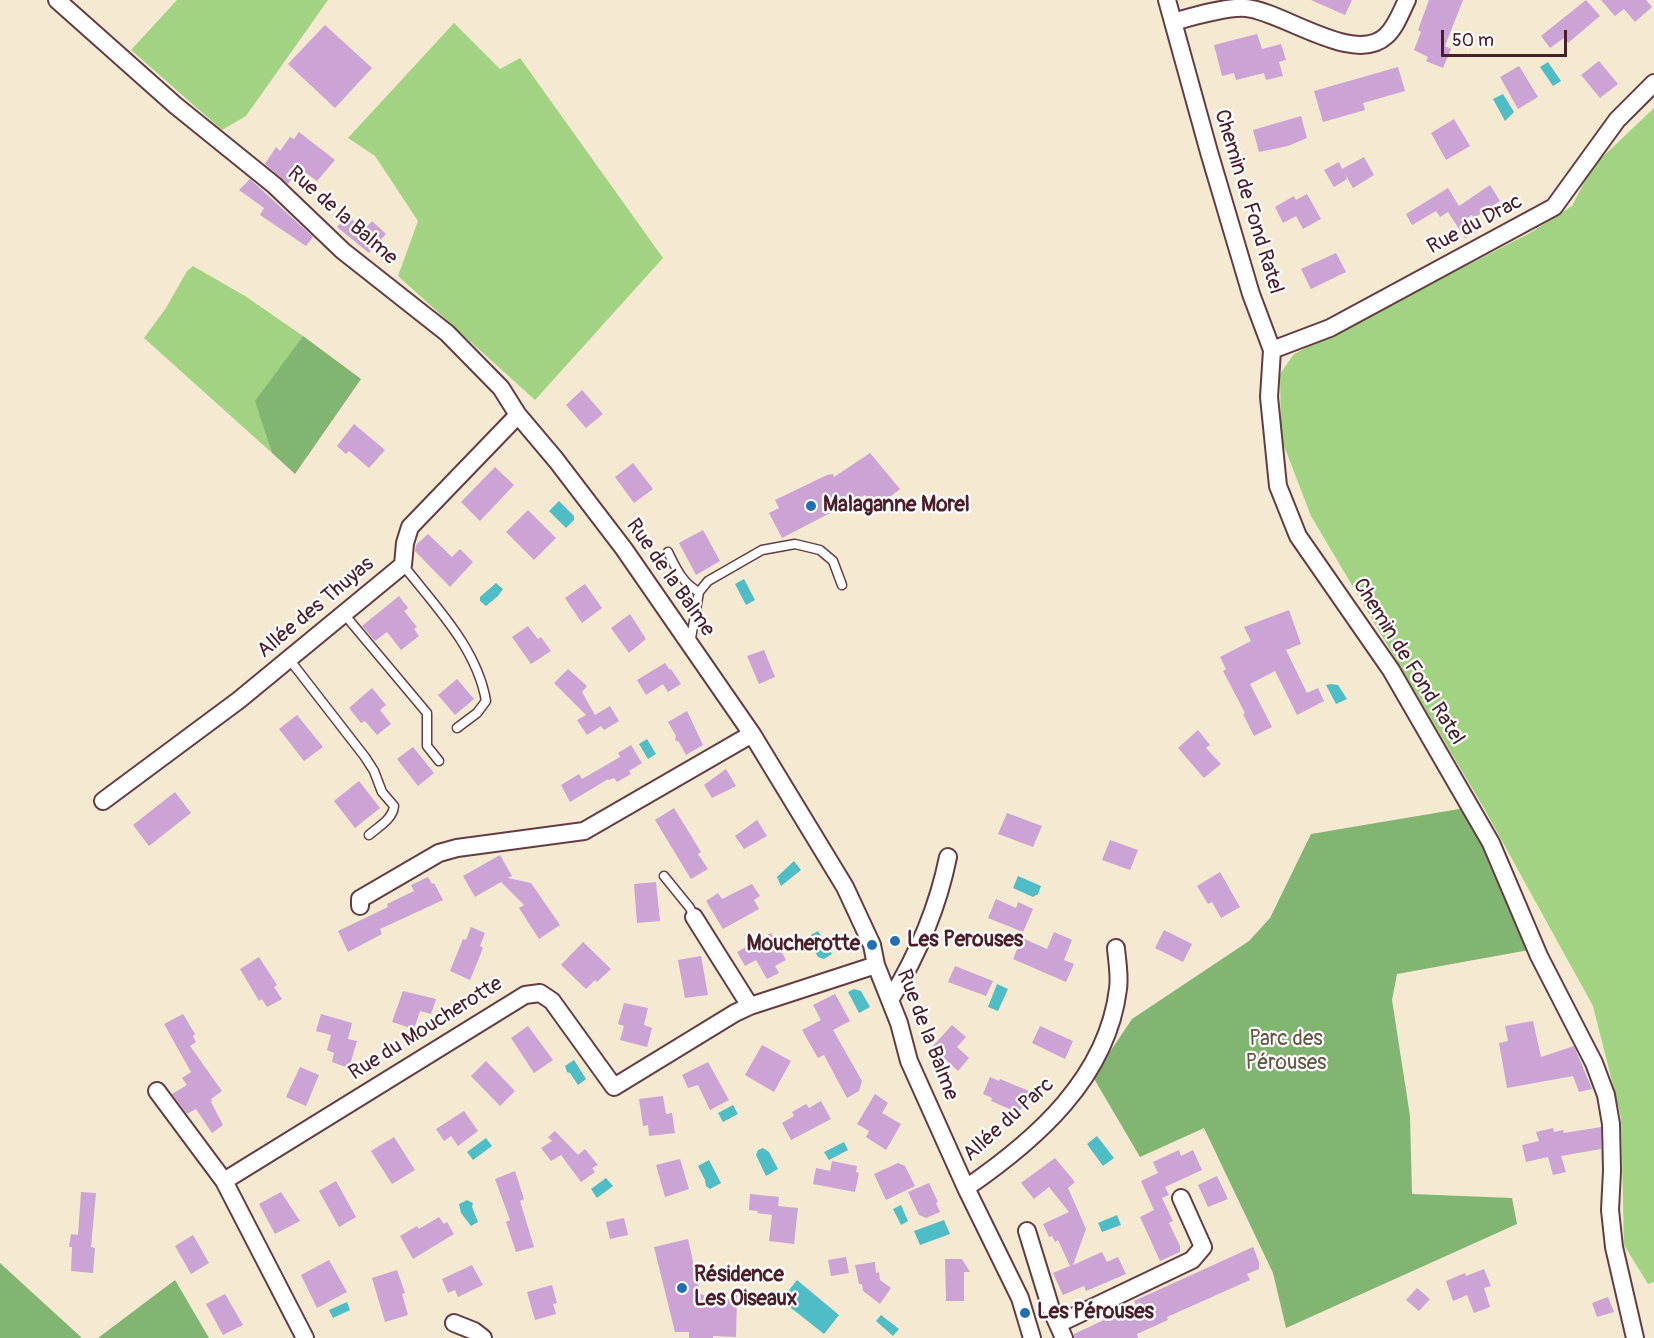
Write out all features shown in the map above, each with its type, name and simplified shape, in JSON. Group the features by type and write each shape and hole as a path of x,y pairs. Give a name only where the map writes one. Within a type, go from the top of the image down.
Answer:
{"street":[{"name":"Rue de la Balme","path":"57,0 175,105 274,185 343,251 447,333 501,388 518,416 556,460 624,549 752,734 845,887 872,945 876,965 898,1023 909,1061 966,1188 1020,1298 1032,1338"},
{"name":"Chemin de Fond Ratel","path":"1167,0 1248,283 1272,350 1269,398 1278,486 1298,536 1391,670 1491,843 1539,956 1594,1063 1606,1095 1611,1124 1610,1210 1614,1247 1635,1338"},
{"path":"1173,22 1244,7 1259,10 1342,43 1365,45 1377,42 1386,36 1407,0"},
{"name":"Rue du Drac","path":"1272,350 1330,328 1554,207 1617,120 1654,83"},
{"name":"Allée des Thuyas","path":"103,801 230,707 403,565 405,543 410,527 518,416"},
{"path":"360,906 360,899 440,853 457,848 584,831 752,734"},
{"path":"890,1000 909,968 933,911 944,880 948,857"},
{"path":"694,917 750,1006"},
{"name":"Allée du Parc","path":"966,1188 1002,1163 1061,1108 1085,1078 1110,1029 1119,987 1116,948"},
{"name":"Rue du Moucherotte","path":"224,1181 525,995 540,993 552,1001 614,1087 750,1006 876,965"},
{"path":"157,1091 224,1181 305,1338"},
{"path":"1027,1231 1051,1309 1061,1331 1192,1260 1203,1247 1181,1198"},
{"path":"454,1323 474,1331 483,1338"}],"lane":[{"path":"690,644 699,592 708,581 762,550 795,544 820,550 833,561 842,585"},
{"path":"668,552 689,587 699,592"},
{"path":"403,565 458,635 478,672 486,701 477,713 457,728"},
{"path":"344,614 427,713 427,746 440,761"},
{"path":"289,659 365,757 374,771 382,792 394,807 394,813 390,818 369,835"},
{"path":"664,876 690,908 694,917"}],"green space":[{"path":"177,0 328,0 246,116 222,130 131,50"},
{"path":"454,23 500,69 520,58 663,258 535,400 398,276 418,221 375,156 348,138"},
{"path":"1654,108 1654,1282 1648,1284 1624,1245 1621,1117 1593,1006 1485,810 1311,516 1281,438 1280,374 1294,354 1530,233 1572,206 1592,167"},
{"path":"193,266 245,296 303,336 256,401 272,453 144,338 166,308 187,271"},
{"path":"303,336 361,379 295,474 272,453 255,401"},
{"name":"Parc des Pérouses","path":"1465,808 1529,950 1397,974 1392,1000 1410,1116 1412,1194 1512,1198 1517,1224 1286,1328 1273,1273 1204,1128 1140,1157 1093,1077 1132,1019 1249,941 1270,918 1311,834"},
{"path":"0,1263 82,1338 0,1338"},
{"path":"175,1280 209,1338 98,1338"}],"water":[{"path":"1548,62 1561,81 1553,86 1540,67"},
{"path":"1503,94 1514,112 1505,121 1493,99"},
{"path":"559,501 574,516 574,520 566,528 549,511"},
{"path":"744,579 755,600 746,605 735,584"},
{"path":"496,583 503,589 486,606 480,601 480,597"},
{"path":"1326,685 1338,685 1347,699 1336,704"},
{"path":"647,739 656,754 648,759 639,744"},
{"path":"794,861 801,870 781,886 777,877"},
{"path":"1018,876 1041,886 1038,894 1033,897 1013,888"},
{"path":"818,931 832,954 824,959 818,957 807,937"},
{"path":"997,984 1008,989 998,1011 988,1007"},
{"path":"854,989 861,991 870,1007 859,1013 848,992"},
{"path":"574,1060 586,1079 578,1085 565,1066"},
{"path":"733,1105 738,1114 723,1122 718,1113"},
{"path":"1097,1136 1114,1158 1103,1166 1087,1144"},
{"path":"486,1138 492,1146 473,1160 467,1152"},
{"path":"844,1142 848,1150 829,1160 824,1152"},
{"path":"763,1148 769,1152 778,1169 766,1176 756,1155 758,1150"},
{"path":"709,1160 721,1183 710,1189 706,1186 698,1166"},
{"path":"606,1178 613,1186 597,1198 591,1189"},
{"path":"467,1200 473,1203 472,1207 478,1222 471,1226 461,1213 459,1204"},
{"path":"901,1205 908,1221 901,1225 893,1209"},
{"path":"1117,1215 1121,1225 1102,1232 1098,1223"},
{"path":"944,1220 950,1234 920,1245 914,1231"},
{"path":"797,1280 839,1315 824,1334 781,1300"},
{"path":"347,1302 350,1310 333,1318 329,1310"},
{"path":"881,1315 899,1329 893,1336 876,1321"}],"building":[{"path":"1311,0 1352,0 1345,15"},
{"path":"1429,0 1463,0 1445,46 1451,49 1443,68 1426,61 1428,57 1414,50 1421,32 1418,30"},
{"path":"1586,0 1600,16 1568,43 1564,38 1550,48 1541,36"},
{"path":"1601,0 1646,0 1652,7 1635,22 1624,9 1615,16"},
{"path":"325,25 372,68 335,108 288,64"},
{"path":"1257,34 1262,49 1281,44 1286,60 1279,62 1283,76 1266,80 1264,73 1236,80 1234,73 1222,76 1214,45"},
{"path":"1599,61 1618,84 1600,98 1581,75"},
{"path":"1519,66 1538,97 1518,109 1500,77"},
{"path":"1398,67 1405,91 1363,103 1365,110 1323,122 1314,91"},
{"path":"1301,116 1307,138 1288,146 1259,152 1253,130"},
{"path":"1454,119 1470,146 1446,160 1431,133"},
{"path":"299,132 335,160 317,181 299,168 288,184 265,164 276,147 280,151 290,137 294,139"},
{"path":"1364,157 1374,175 1353,188 1345,174 1347,179 1334,187 1324,170 1339,162 1342,169"},
{"path":"250,179 313,237 306,246 260,215 264,208 239,190"},
{"path":"1490,185 1500,201 1474,218 1472,215 1467,218 1476,232 1465,238 1448,212 1440,217 1436,211 1412,225 1406,214 1448,188 1459,206"},
{"path":"1307,194 1321,219 1303,229 1296,216 1283,223 1275,207 1294,196 1296,200"},
{"path":"347,215 364,230 372,221 386,234 369,253 337,227"},
{"path":"1336,253 1346,272 1311,289 1301,269"},
{"path":"582,390 603,414 586,428 566,405"},
{"path":"354,424 385,450 369,468 349,451 346,454 337,446"},
{"path":"870,453 900,489 876,508 865,495 782,538 769,513 779,508 775,500 827,475 833,474 834,477"},
{"path":"633,463 653,489 634,503 615,477"},
{"path":"495,467 514,485 480,521 461,502"},
{"path":"528,510 556,538 534,560 506,532"},
{"path":"703,530 720,561 696,575 679,543"},
{"path":"428,534 452,557 460,549 473,562 450,587 415,551 416,545"},
{"path":"585,584 602,608 582,623 565,598"},
{"path":"399,596 408,608 404,611 417,627 414,629 419,636 401,650 387,632 375,641 362,626"},
{"path":"1289,610 1301,644 1286,650 1307,693 1318,688 1324,701 1297,715 1275,671 1250,684 1272,727 1254,736 1223,671 1226,669 1220,657 1251,641 1244,627"},
{"path":"630,614 646,639 629,653 611,628"},
{"path":"528,626 538,639 541,637 551,651 531,664 512,637"},
{"path":"764,650 775,677 759,684 747,656"},
{"path":"665,663 681,684 668,692 663,684 646,695 637,680"},
{"path":"568,669 587,686 582,692 595,715 610,706 619,721 604,730 601,726 587,735 577,720 586,715 554,683"},
{"path":"457,679 474,699 455,715 438,695"},
{"path":"372,688 386,705 380,710 391,724 377,735 365,721 361,723 349,708"},
{"path":"687,711 703,745 686,755 679,742 675,740 676,736 668,722"},
{"path":"297,715 323,747 304,761 279,729"},
{"path":"1198,730 1210,745 1206,748 1221,764 1204,778 1178,748"},
{"path":"631,745 642,763 629,771 631,774 617,782 614,778 608,779 570,802 561,785 579,774 582,779 620,757 618,753"},
{"path":"413,747 434,773 418,786 397,759"},
{"path":"726,769 736,786 712,798 704,785"},
{"path":"359,781 380,808 355,828 334,801"},
{"path":"175,792 191,813 149,846 133,825"},
{"path":"674,808 701,852 698,854 708,869 691,879 655,820"},
{"path":"1007,813 1042,826 1033,847 998,834"},
{"path":"757,820 767,836 744,849 735,836"},
{"path":"1110,840 1138,850 1130,870 1102,860"},
{"path":"500,855 512,876 508,878 531,883 560,925 539,939 519,908 524,905 501,882 475,897 463,876"},
{"path":"1220,872 1240,907 1221,918 1212,902 1208,904 1197,886"},
{"path":"428,877 443,900 380,929 382,934 348,952 338,931 388,907 387,904 414,891 411,885"},
{"path":"656,882 660,921 637,923 634,884"},
{"path":"752,884 760,896 754,900 759,909 723,929 706,901 718,893 722,899"},
{"path":"996,899 1016,908 1018,902 1033,909 1023,932 988,918"},
{"path":"471,927 485,933 480,946 483,948 470,980 450,971 463,939 466,940"},
{"path":"1164,930 1192,944 1183,962 1155,948"},
{"path":"1054,932 1072,940 1064,960 1074,964 1066,982 1013,959 1022,938 1047,949"},
{"path":"771,933 786,960 775,966 779,973 767,979 756,960 745,966 737,952"},
{"path":"583,942 611,969 586,989 561,965"},
{"path":"701,956 708,995 685,998 678,960"},
{"path":"259,957 277,985 274,987 282,999 267,1007 262,999 259,1001 240,969"},
{"path":"955,966 993,981 986,996 948,982"},
{"path":"403,991 436,999 431,1014 420,1011 414,1029 392,1022"},
{"path":"835,994 850,1021 833,1030 862,1081 859,1091 847,1098 824,1055 818,1058 802,1030 821,1020 813,1005"},
{"path":"624,1003 648,1008 644,1025 652,1028 647,1047 620,1040 624,1026 618,1024"},
{"path":"183,1014 195,1034 193,1036 196,1042 190,1046 222,1091 211,1099 211,1102 223,1125 212,1133 196,1109 187,1114 172,1094 187,1085 182,1078 191,1072 164,1024"},
{"path":"321,1014 352,1023 348,1039 357,1041 349,1068 332,1062 334,1053 327,1050 331,1035 316,1031"},
{"path":"1533,1021 1541,1057 1574,1046 1592,1089 1579,1092 1573,1076 1507,1088 1499,1043 1508,1041 1505,1026"},
{"path":"952,1025 966,1037 957,1047 969,1058 958,1071 932,1047"},
{"path":"528,1026 553,1060 534,1073 511,1038"},
{"path":"1040,1026 1073,1041 1065,1059 1032,1043"},
{"path":"762,1045 791,1061 774,1092 745,1075"},
{"path":"486,1061 515,1091 500,1106 471,1076"},
{"path":"708,1062 729,1100 710,1110 698,1085 688,1088 682,1075"},
{"path":"300,1067 319,1075 306,1106 286,1097"},
{"path":"990,1077 1029,1091 1019,1113 991,1101 992,1098 983,1094"},
{"path":"875,1094 888,1103 882,1113 901,1124 886,1150 866,1137 869,1131 857,1124"},
{"path":"663,1096 666,1114 672,1113 675,1133 649,1136 648,1125 643,1126 639,1099"},
{"path":"821,1101 831,1119 791,1140 782,1123 794,1116 792,1112 806,1104 809,1108"},
{"path":"464,1111 478,1131 458,1146 451,1136 444,1141 436,1129"},
{"path":"1601,1127 1601,1149 1561,1156 1566,1172 1553,1175 1548,1157 1526,1162 1522,1145 1539,1141 1536,1132 1553,1128 1554,1132 1563,1130 1564,1133"},
{"path":"555,1131 578,1155 585,1149 598,1165 592,1168 595,1172 581,1182 561,1155 551,1161 541,1148 552,1141 548,1137"},
{"path":"394,1137 415,1170 392,1184 371,1151"},
{"path":"1179,1150 1181,1156 1193,1150 1202,1170 1165,1187 1169,1195 1162,1198 1173,1221 1169,1223 1180,1246 1180,1252 1160,1261 1140,1217 1154,1210 1141,1181 1158,1173 1153,1162"},
{"path":"1055,1158 1075,1182 1068,1188 1086,1229 1073,1265 1102,1252 1107,1262 1118,1257 1126,1274 1086,1291 1084,1286 1063,1295 1053,1273 1070,1266 1058,1240 1055,1242 1052,1236 1049,1237 1043,1224 1069,1212 1049,1187 1034,1199 1021,1183"},
{"path":"680,1159 689,1189 665,1197 656,1165"},
{"path":"832,1161 857,1166 856,1172 859,1173 855,1192 813,1184 816,1168 830,1171"},
{"path":"898,1163 905,1166 915,1186 886,1200 874,1174"},
{"path":"515,1171 524,1199 520,1201 534,1247 516,1252 506,1222 510,1220 495,1179"},
{"path":"1217,1176 1228,1199 1208,1207 1198,1185"},
{"path":"336,1181 356,1217 339,1227 319,1191"},
{"path":"929,1183 940,1212 926,1218 919,1215 908,1192"},
{"path":"81,1192 96,1193 91,1247 95,1248 93,1273 71,1271 72,1247 69,1247 71,1234 78,1235"},
{"path":"281,1192 300,1221 275,1234 259,1204"},
{"path":"750,1194 779,1197 778,1206 798,1208 794,1244 769,1241 772,1215 749,1210"},
{"path":"439,1217 444,1224 447,1222 454,1234 413,1259 400,1236 417,1226 419,1229"},
{"path":"624,1218 628,1235 610,1239 606,1222"},
{"path":"193,1235 209,1263 191,1274 175,1246"},
{"name":"Résidence Les Oiseaux","path":"688,1239 700,1294 723,1302 737,1295 736,1337 689,1338 689,1332 675,1332 654,1247"},
{"path":"1253,1247 1259,1262 1259,1269 1247,1274 1250,1280 1167,1317 1168,1320 1137,1334 1138,1338 1074,1338 1074,1334 1136,1305 1134,1301"},
{"path":"846,1257 849,1273 831,1276 828,1260"},
{"path":"945,1259 962,1259 970,1272 964,1272 964,1301 946,1301"},
{"path":"329,1260 347,1292 317,1308 301,1275"},
{"path":"875,1262 876,1273 879,1272 880,1280 891,1288 880,1304 863,1291 855,1265"},
{"path":"472,1265 483,1285 458,1297 455,1290 448,1293 442,1279"},
{"path":"1484,1269 1491,1286 1484,1288 1490,1307 1474,1313 1467,1295 1453,1301 1446,1281 1465,1273 1466,1276"},
{"path":"397,1270 405,1293 402,1294 408,1315 385,1322 372,1278"},
{"path":"552,1285 557,1303 553,1304 556,1314 535,1320 527,1292"},
{"path":"1417,1288 1430,1299 1419,1311 1406,1300"},
{"path":"225,1294 243,1325 223,1335 206,1304"},
{"path":"1608,1297 1614,1312 1597,1317 1592,1303"}],"place":[{"name":"Malaganne Morel","path":"811,506"},
{"name":"Les Perouses","path":"895,941"},
{"name":"Moucherotte","path":"872,945"},
{"name":"Résidence Les Oiseaux","path":"682,1288"},
{"name":"Les Pérouses","path":"1025,1313"}]}
